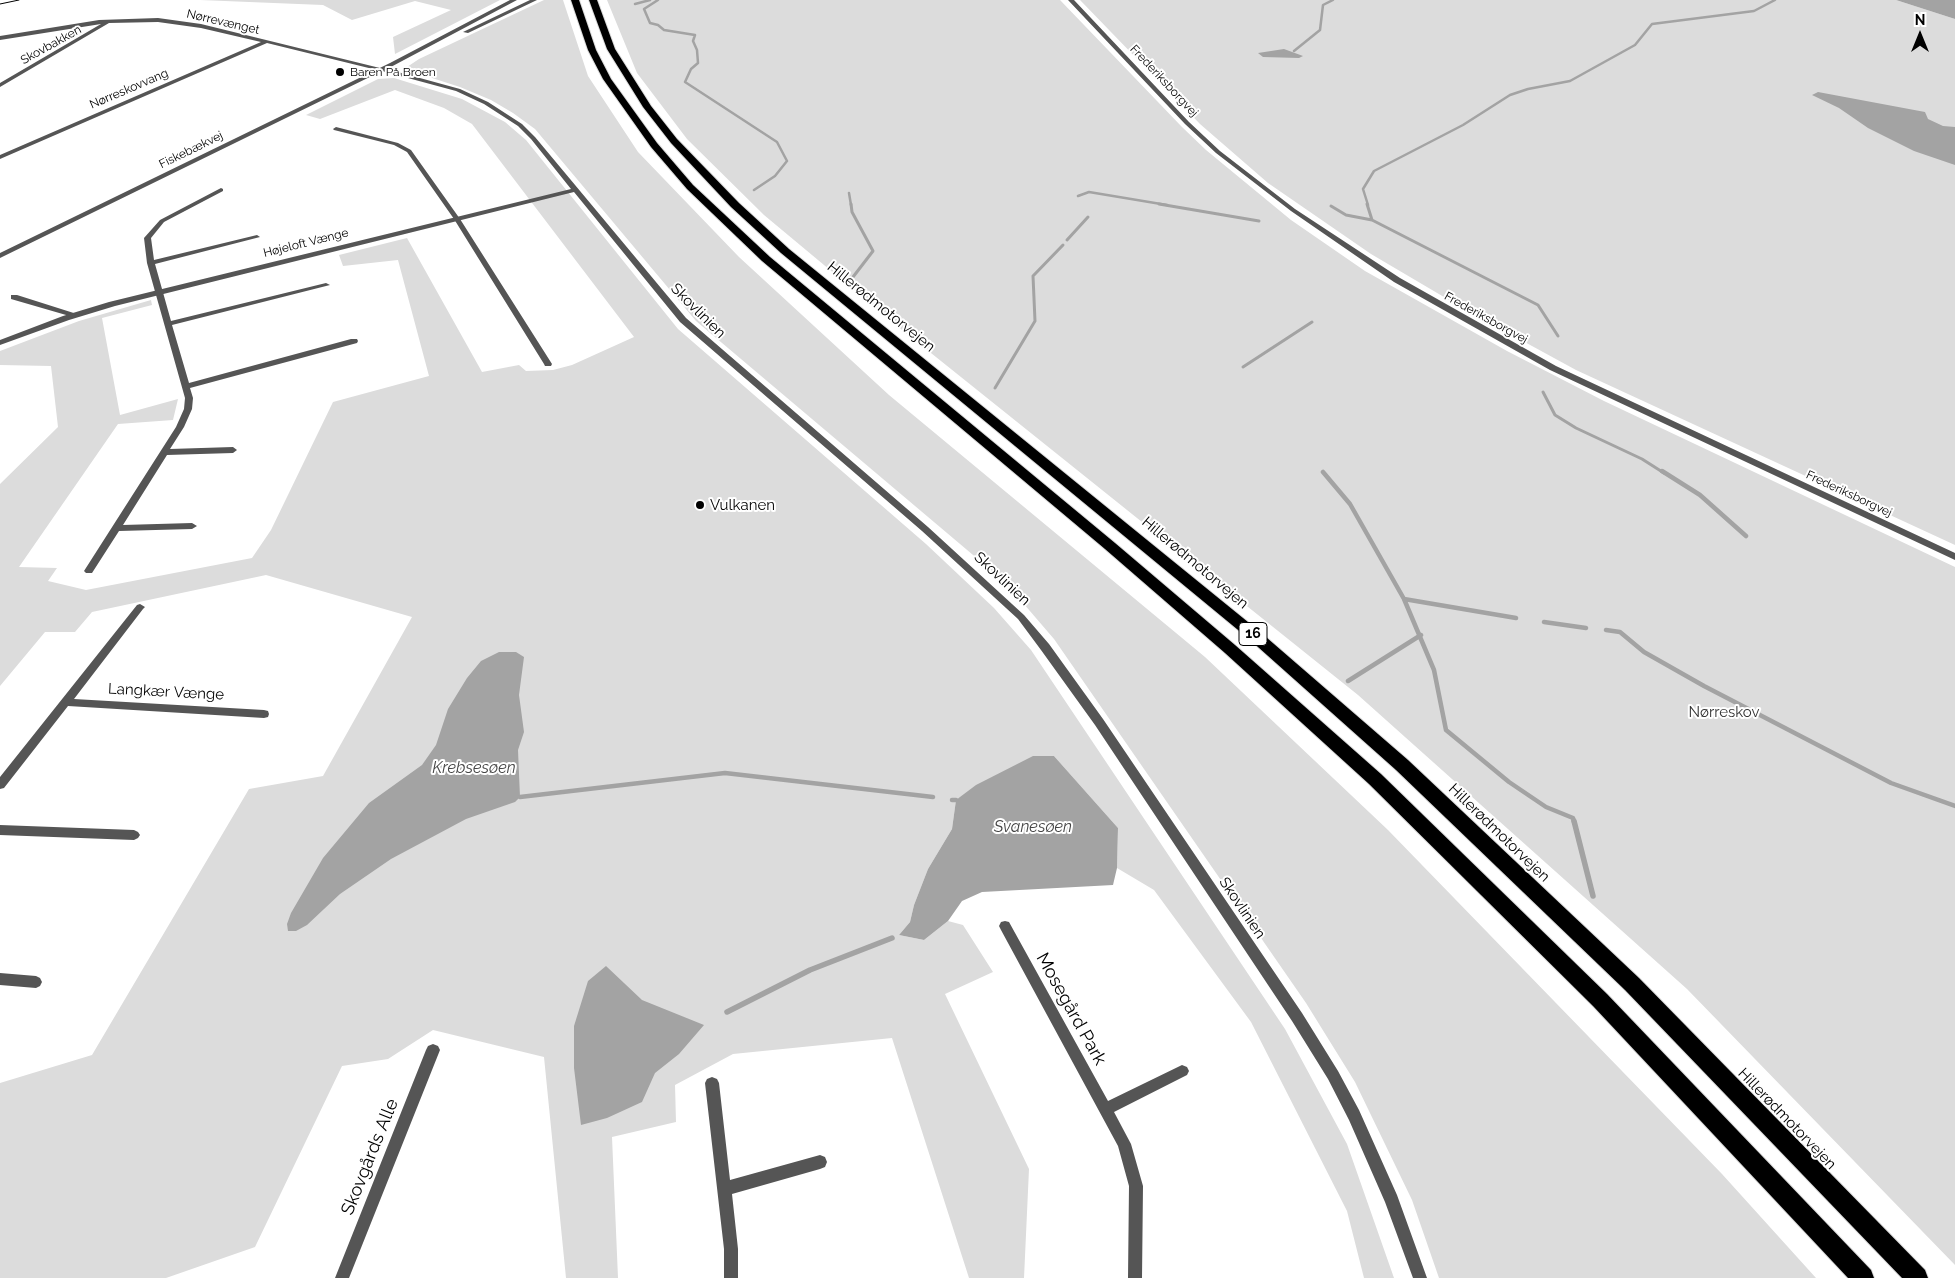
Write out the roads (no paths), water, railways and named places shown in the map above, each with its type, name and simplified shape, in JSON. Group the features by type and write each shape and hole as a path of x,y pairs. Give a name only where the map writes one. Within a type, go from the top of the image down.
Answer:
{"highway":[{"name":"16","path":"575,0 580,20 592,50 608,79 654,145 690,187 766,258 1110,546 1230,649 1375,779 1600,1000 1863,1278"},
{"name":"Hillerødmotorvejen","path":"593,0 598,18 611,48 646,107 674,142 734,205 785,251 1254,635 1402,765 1632,984 1917,1278"}],"street":[{"name":"Fiskebækvej","path":"392,64 514,0"},
{"name":"Fiskebækvej","path":"0,256 380,69 534,0"},
{"name":"Frederiksborgvej","path":"1071,0 1187,123 1218,152 1293,210 1397,280 1553,368 1955,557"},
{"name":"Nørrevænget","path":"0,38 110,21 150,20 182,22 380,69"},
{"name":"Skovbakken","path":"0,85 110,21"},
{"name":"Nørreskovvang","path":"0,157 266,42"},
{"name":"Skovlinien","path":"380,69 458,90 499,110 533,138 683,320 994,591 1021,617 1045,646 1197,867 1297,1017 1354,1115 1392,1200 1420,1278"},
{"path":"336,128 396,144 410,151 457,219 548,364"},
{"path":"89,571 180,427 188,409 186,387 151,263 147,238 153,230 174,214 221,190"},
{"name":"Højeloft Vænge","path":"0,343 76,315 160,292 575,190"},
{"name":"Højeloft Vænge","path":"151,263 257,237"},
{"path":"168,324 326,285"},
{"path":"14,296 76,315"},
{"path":"186,387 354,340"},
{"path":"164,452 233,450"},
{"path":"116,528 192,526"},
{"name":"Langkær Vænge","path":"0,785 140,607"},
{"name":"Langkær Vænge","path":"65,702 264,714"},
{"path":"0,830 134,835"},
{"name":"Mosegård Park","path":"1005,926 1124,1144 1136,1186 1135,1278"},
{"path":"0,979 36,982"},
{"name":"Skovgårds Alle","path":"342,1278 433,1050"},
{"path":"1105,1110 1182,1071"},
{"path":"712,1083 731,1249 731,1278"},
{"path":"724,1189 820,1162"}],"water":[{"path":"1896,0 1955,0 1955,19 1927,10"},
{"path":"1284,49 1303,56 1299,58 1263,57 1258,53"},
{"path":"1818,92 1925,112 1928,119 1943,126 1955,127 1955,165 1914,151 1868,128 1839,108 1812,95"},
{"name":"Krebsesøen","path":"499,652 516,652 524,657 519,695 524,732 518,750 520,797 515,802 466,819 391,859 340,894 307,925 296,931 288,931 287,924 291,913 323,858 369,803 422,765 436,745 448,709 467,678 481,661"},
{"name":"Svanesøen","path":"1033,756 1054,756 1118,828 1117,868 1113,885 982,892 962,901 948,921 924,940 899,935 910,922 914,905 928,869 952,829 956,800 976,785"},
{"path":"606,966 642,1000 704,1025 679,1054 655,1073 642,1102 607,1118 581,1125 574,1068 574,1026 588,981"}],"waterway":[{"path":"635,4 650,0"},
{"path":"658,0 644,9 650,23 658,25 664,30 695,35 693,41 697,50 698,63 691,69 685,82 777,142 787,161 775,176 754,190"},
{"path":"1294,51 1320,30 1323,5 1333,0"},
{"path":"1368,205 1363,189 1374,171 1463,125 1510,95 1528,89 1570,81 1635,45 1652,24 1754,11 1775,0"},
{"path":"1078,196 1089,192 1167,205"},
{"path":"849,193 851,205"},
{"path":"851,204 852,212 873,251 853,277"},
{"path":"1159,204 1259,221"},
{"path":"1367,204 1372,220"},
{"path":"1331,206 1346,215 1372,220"},
{"path":"1067,240 1088,217"},
{"path":"1372,220 1538,305 1558,336"},
{"path":"995,388 1035,321 1033,276 1063,245"},
{"path":"1243,367 1312,322"},
{"path":"1543,392 1555,415 1576,428 1642,459 1664,473"},
{"path":"1662,471 1700,495 1746,536"},
{"path":"1323,472 1350,504 1404,599"},
{"path":"1404,599 1516,618"},
{"path":"1404,599 1420,636"},
{"path":"1544,622 1586,628"},
{"path":"1606,630 1620,632 1644,652 1704,686 1891,783 1955,806"},
{"path":"1348,681 1420,636"},
{"path":"1420,636 1434,670 1446,730 1509,782 1546,807 1573,818 1574,822"},
{"path":"520,797 725,773 933,797"},
{"path":"1574,821 1593,896"},
{"path":"727,1012 810,970 892,938"}],"tram line":[{"path":"0,4 19,0"}],"place":[{"name":"Baren På Broen","path":"340,72"},
{"name":"Vulkanen","path":"700,505"}],"park label":[{"name":"Nørreskov","path":"1724,712"}]}
